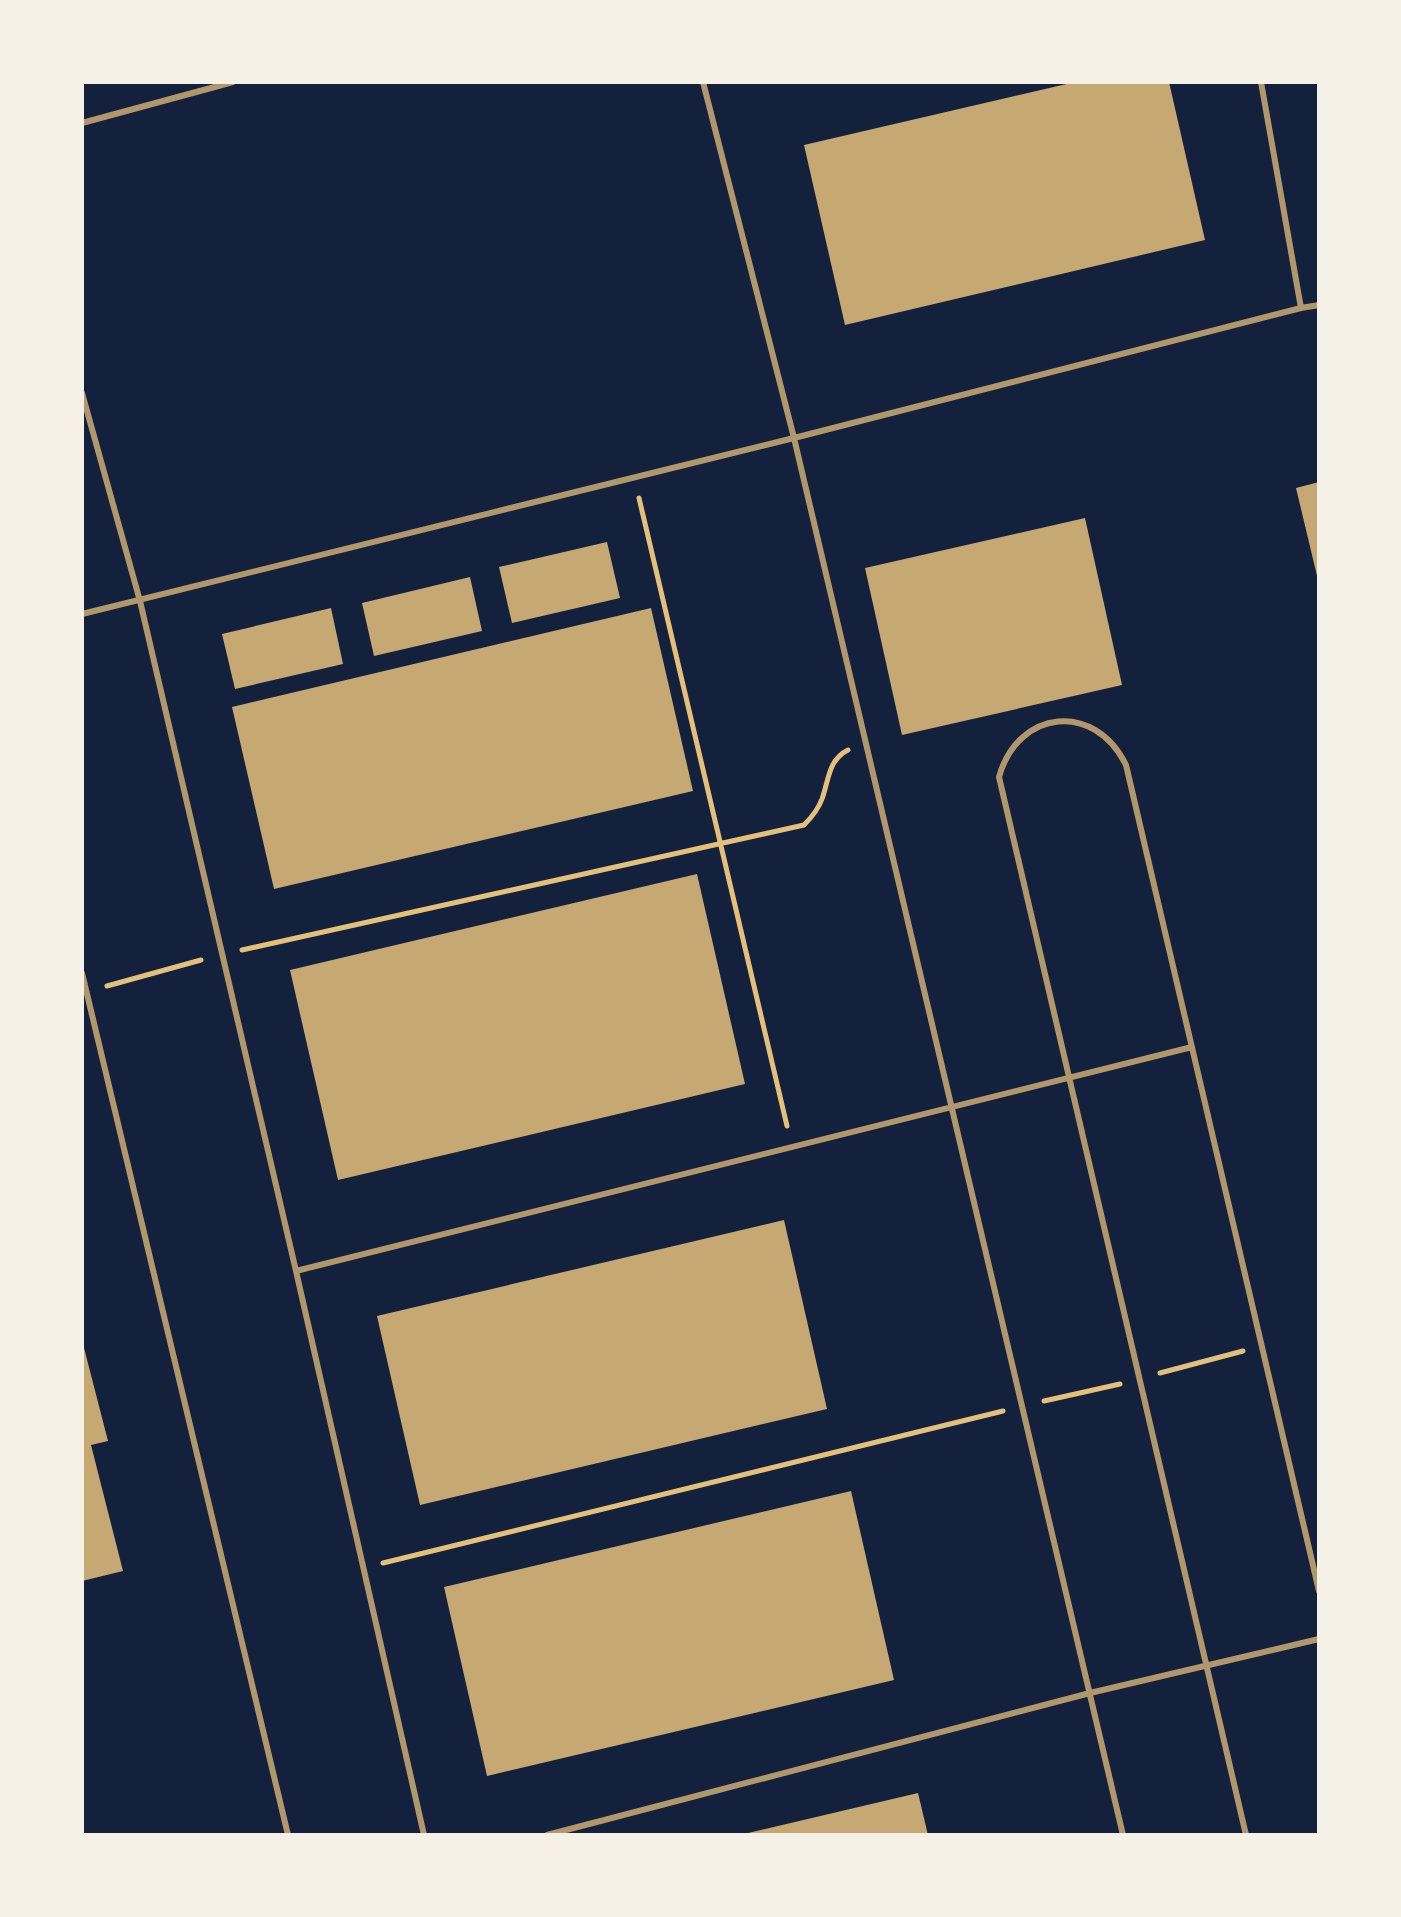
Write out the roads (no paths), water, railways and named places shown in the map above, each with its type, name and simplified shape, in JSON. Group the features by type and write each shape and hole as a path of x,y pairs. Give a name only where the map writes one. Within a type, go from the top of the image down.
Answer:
{"lane":[{"path":"82,123 233,82"},
{"path":"703,82 794,438 1123,1835"},
{"path":"1261,82 1301,308"},
{"path":"82,614 1319,305"},
{"path":"82,393 140,601 424,1835"},
{"path":"1246,1835 999,777 1011,748 1034,728 1048,723 1076,721 1093,728 1108,737 1119,749 1126,765 1319,1591"},
{"path":"82,973 288,1835"},
{"path":"296,1271 1192,1047"},
{"path":"547,1835 1090,1693 1319,1639"}]}
